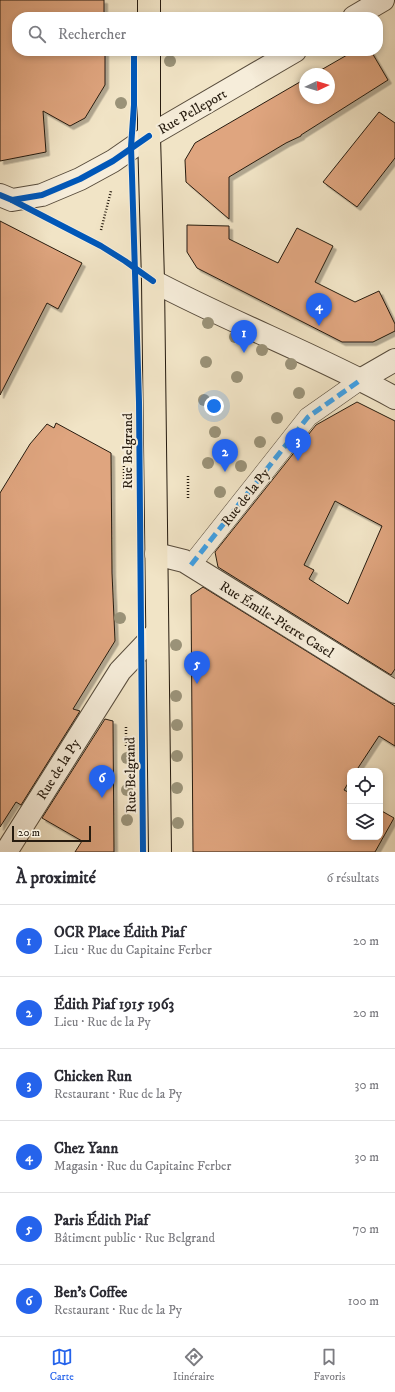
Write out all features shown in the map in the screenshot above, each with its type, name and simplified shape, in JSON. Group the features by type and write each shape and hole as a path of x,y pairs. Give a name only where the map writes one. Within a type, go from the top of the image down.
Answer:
{"main road":[{"path":"149,0 149,12"},
{"name":"Rue Belgrand","path":"149,56 160,852"}],"street":[{"path":"363,12 383,0"},
{"name":"Rue Pelleport","path":"0,195 12,200 42,194 80,179 113,161 149,136 286,56"},
{"path":"153,281 183,297 362,379 395,398"},
{"name":"Rue de la Py","path":"191,565 308,417 362,379 395,360"},
{"name":"Rue Émile-Pierre Casel","path":"156,554 184,561 191,565 395,692"},
{"name":"Rue de la Py","path":"6,852 120,671 157,632"}],"path":[{"path":"101,230 111,189"},
{"path":"124,460 124,480"},
{"path":"188,476 188,498"},
{"path":"126,727 126,748"}],"building":[{"path":"0,0 104,0 104,12 12,12 12,56 105,56 105,85 85,118 70,126 43,111 46,152 0,161"},
{"path":"345,56 374,56 388,80 301,136 286,143 229,177 229,219 186,182 185,160 195,143 299,82 299,104 335,104 335,68 324,68"},
{"path":"379,112 395,123 395,158 357,207 323,182"},
{"path":"0,221 82,263 58,309 47,303 0,395"},
{"path":"187,225 229,226 229,239 278,263 297,228 333,246 315,282 355,302 379,291 395,324 395,331 373,342 342,342 197,268 187,252"},
{"path":"357,402 395,421 395,669 391,675 218,567 215,552 316,425","holes":["335,501 382,526 348,604 309,579 314,570 304,565"]},
{"path":"56,423 111,453 112,573 115,641 73,709 80,711 21,805 16,802 0,827 0,493 30,444 47,424 54,428"},
{"path":"203,587 395,706 395,746 379,736 358,768 347,768 347,785 344,790 347,792 347,840 382,840 375,852 193,852 191,595"},
{"path":"105,719 113,721 114,852 75,852 82,841 42,818"},
{"path":"383,812 394,818 383,838"}],"marked path":[{"path":"191,565 308,417 362,379"}],"cycle path":[{"path":"134,56 134,105 131,147 139,402 143,852"},
{"path":"0,195 12,200 42,195 80,179 113,161 149,136"},
{"path":"12,200 101,246 153,281"}],"place":[{"name":"Chez Yann","path":"319,326"},
{"name":"OCR Place Édith Piaf","path":"244,353"},
{"name":"Chicken Run","path":"298,461"},
{"name":"Édith Piaf 1915 1963","path":"225,472"},
{"name":"Paris Édith Piaf","path":"197,684"},
{"name":"Ben's Coffee","path":"102,798"}]}
